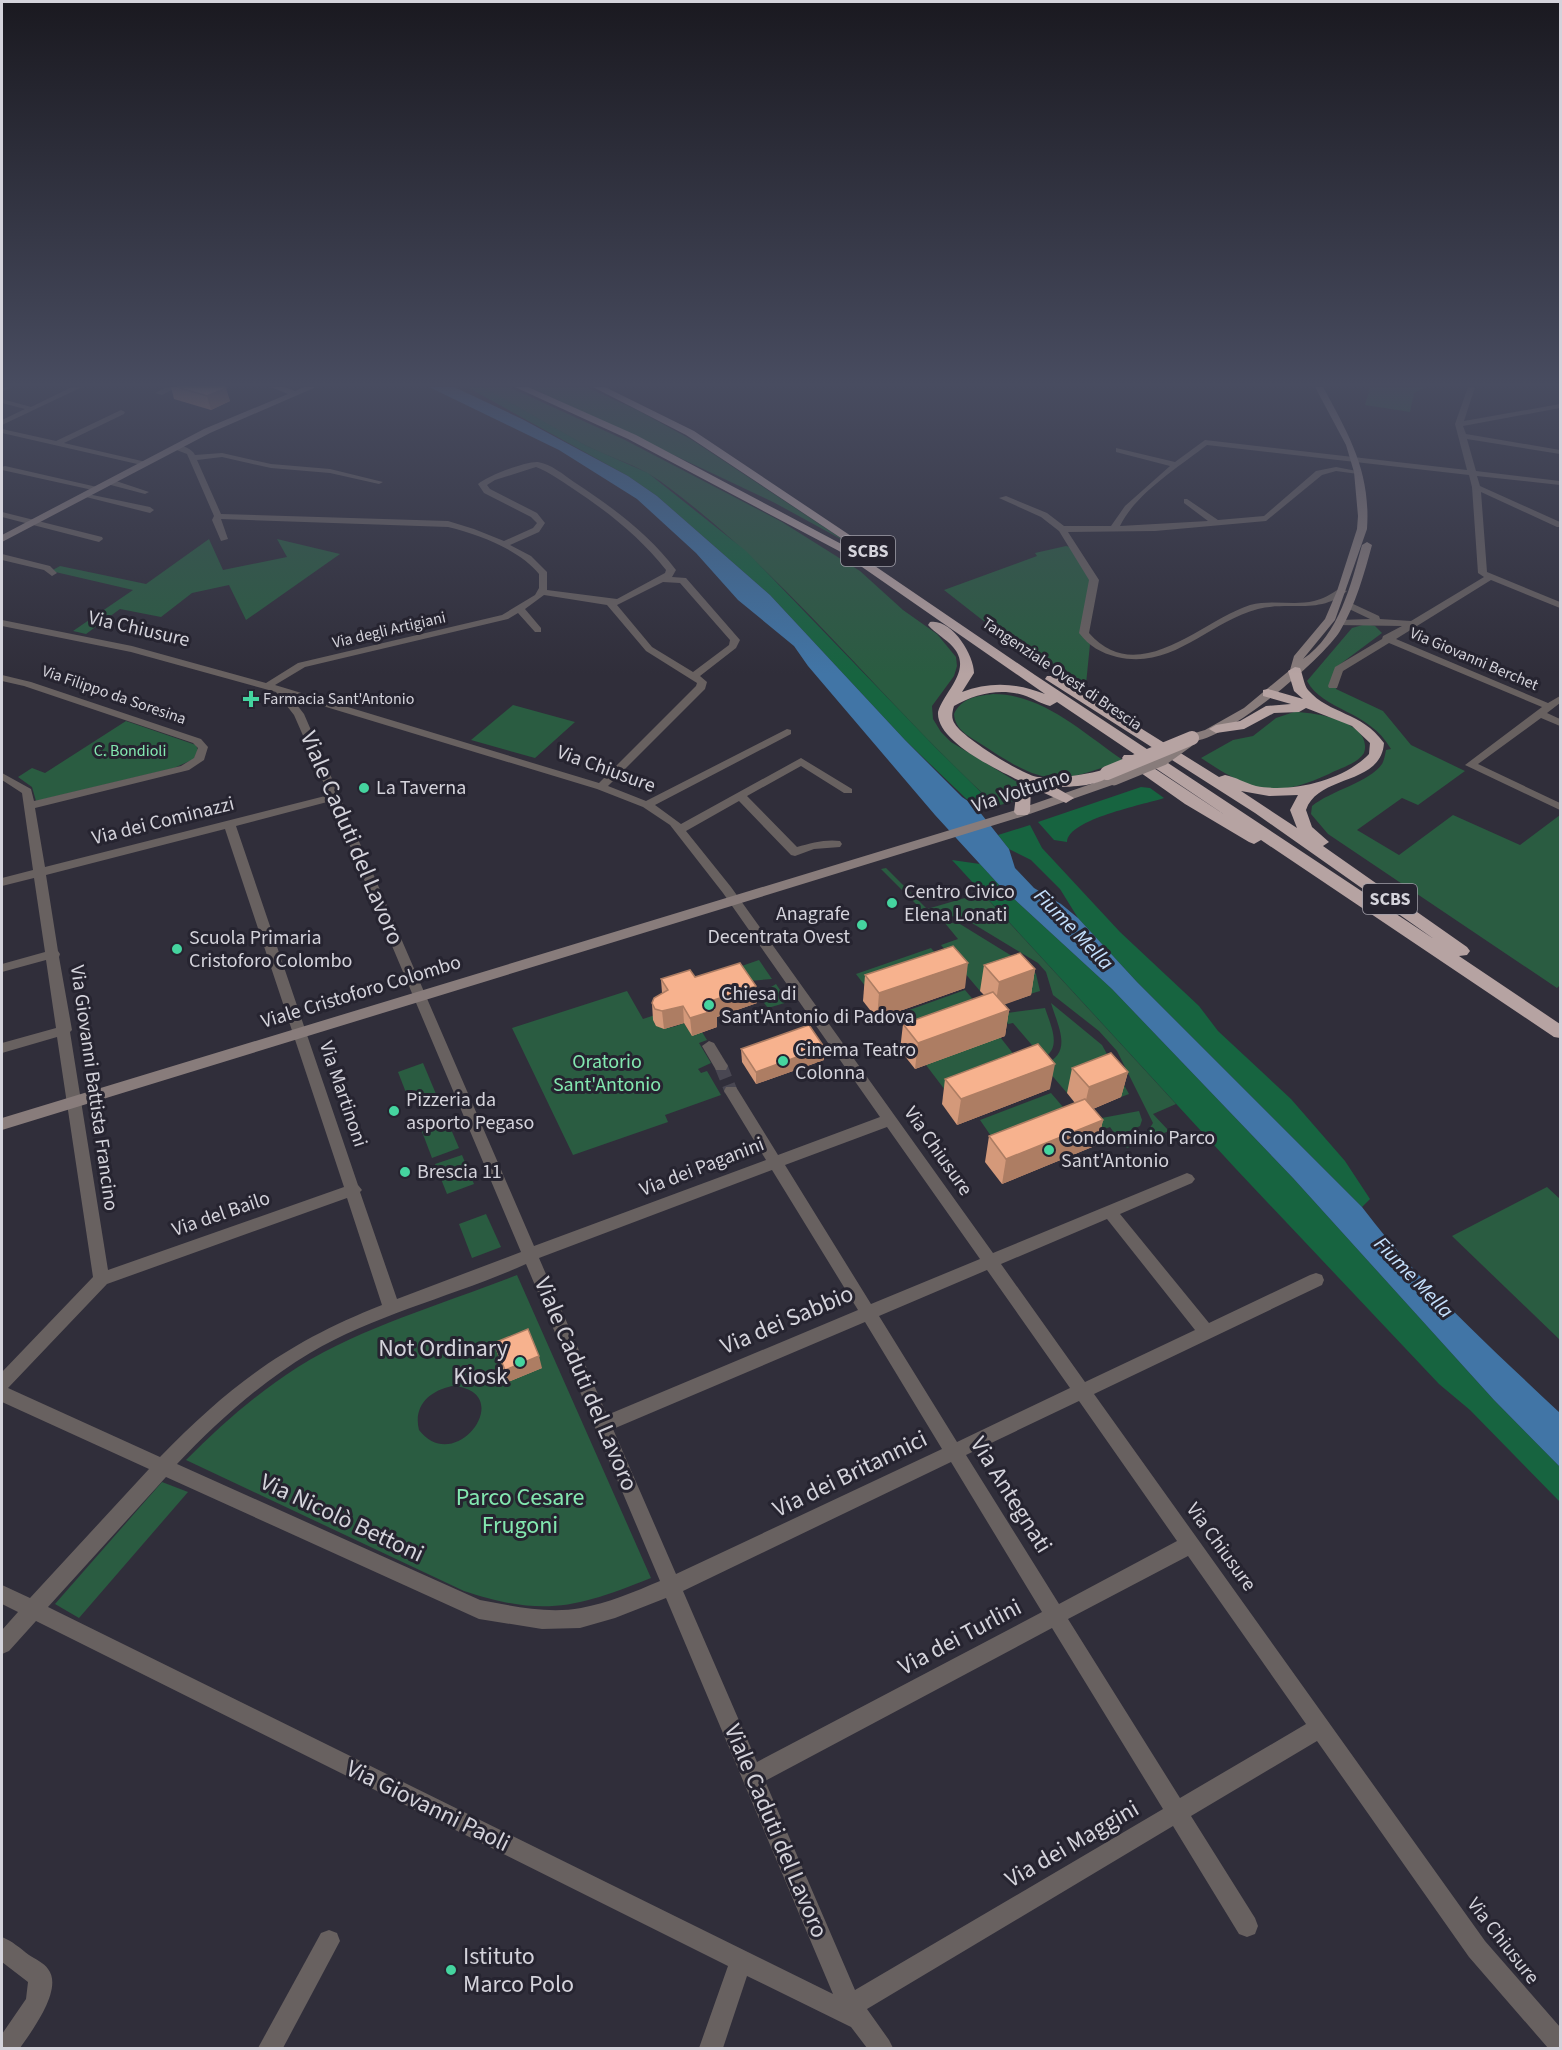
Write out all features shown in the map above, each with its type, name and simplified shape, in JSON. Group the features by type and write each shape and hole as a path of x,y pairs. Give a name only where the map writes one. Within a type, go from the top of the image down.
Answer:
{"highway":[{"name":"Tangenziale Ovest di Brescia","path":"718,483 843,549 1030,678 1560,1032"},
{"name":"Tangenziale Ovest di Brescia","path":"765,483 858,544 1043,674 1108,712 1366,882 1560,1018"},
{"path":"873,569 903,602 952,639 963,651 967,673 950,703 945,719 948,727 967,743 1060,800"},
{"path":"1295,670 1301,691 1317,706"},
{"path":"1043,674 1080,688 1239,786 1283,792 1319,786 1357,770 1376,754 1377,743 1368,729 1335,713 1271,691"},
{"path":"950,703 968,693 988,688 1020,690 1039,695 1190,801 1340,884"},
{"path":"1216,729 1244,725 1271,710 1317,706"},
{"path":"1028,781 1073,783 1111,776 1192,738"},
{"path":"1021,813 1028,781"},
{"path":"1319,786 1299,805 1299,816 1305,829 1423,916 1469,956"}],"street":[{"path":"69,483 97,489"},
{"path":"2,539 109,483"},
{"path":"113,483 146,491"},
{"path":"203,483 218,516 216,520 224,538"},
{"path":"484,483 482,484 487,491 534,515 541,523 536,530 502,545"},
{"path":"218,516 439,522 465,528 502,545 540,568 545,578 542,592 610,603 619,602 669,574 671,570 658,551 630,524 570,483"},
{"path":"1114,529 1116,520 1130,503 1155,483"},
{"path":"1062,529 1114,529 1266,518 1308,483"},
{"path":"1295,670 1298,658 1330,620 1342,591 1362,529 1359,483"},
{"path":"1192,738 1216,729 1248,710 1295,670 1311,661 1339,623 1348,605 1368,543 1372,517 1364,483"},
{"path":"1475,483 1482,571 1488,578 1560,605"},
{"path":"1476,487 1560,525"},
{"path":"86,495 150,510"},
{"path":"1004,498 1044,514 1062,529 1094,580 1084,633 1095,646 1111,654 1133,657 1156,656 1175,649 1247,609 1261,605 1300,607 1323,603 1342,591"},
{"path":"1187,501 1217,523"},
{"path":"2,515 99,539"},
{"path":"219,527 249,518"},
{"path":"2,557 47,568 52,573"},
{"path":"1334,686 1340,669 1386,638 1414,624 1488,578"},
{"path":"660,579 683,580 735,640 733,645 695,675"},
{"name":"Via degli Artigiani","path":"267,686 306,664 487,623 521,610 542,592"},
{"path":"601,787 701,687 702,682 695,675 650,649 610,603"},
{"path":"1348,605 1398,624"},
{"path":"521,610 538,630"},
{"path":"1339,623 1363,621 1414,624"},
{"name":"Via Chiusure","path":"2,623 132,649 267,686 601,787 647,805 681,829 1083,1391 1477,1948 1560,2044"},
{"name":"Via Giovanni Berchet","path":"1386,638 1550,707"},
{"name":"Via Filippo da Soresina","path":"2,678 27,684 197,741 203,747 203,754 197,761 185,768 29,806"},
{"name":"Viale Caduti del Lavoro","path":"279,690 298,714 335,797 853,2011 881,2049"},
{"name":"Viale Caduti del Lavoro","path":"298,714 298,705 303,698"},
{"name":"Via Giovanni Berchet","path":"1560,699 1470,765 1560,807"},
{"path":"1541,714 1560,723"},
{"path":"647,805 787,732"},
{"path":"681,829 801,761 848,791"},
{"name":"Via Giovanni Battista Francino","path":"2,776 27,791 54,954 101,1279"},
{"name":"Via Volturno","path":"733,899 1021,813 1060,800 1111,776"},
{"name":"Via dei Cominazzi","path":"2,882 335,797"},
{"path":"741,797 795,852 813,846 836,844"},
{"name":"Via Martinoni","path":"231,825 302,1032 392,1309"},
{"name":"Viale Cristoforo Colombo","path":"2,1124 733,899"},
{"path":"2,968 54,954"},
{"path":"2,1048 65,1030"},
{"path":"709,1046 721,1066"},
{"name":"Via Antegnati","path":"731,1091 1247,1926"},
{"name":"Via dei Paganini","path":"2,1644 163,1466 207,1421 261,1376 325,1337 392,1309 486,1275 531,1255 889,1120"},
{"name":"Via dei Sabbio","path":"604,1424 1187,1179"},
{"name":"Via del Bailo","path":"101,1279 354,1190"},
{"path":"1109,1211 1208,1332"},
{"path":"2,1383 101,1279"},
{"name":"Via dei Britannici","path":"672,1586 1316,1280"},
{"name":"Via Nicolò Bettoni","path":"2,1394 479,1609 525,1617 579,1618 611,1610 672,1586"},
{"name":"Via dei Turlini","path":"752,1776 1191,1544"},
{"name":"Via Giovanni Paoli","path":"2,1594 741,1960 853,2011"},
{"name":"Via dei Maggini","path":"853,2011 1321,1727"},
{"path":"270,2049 329,1941"},
{"path":"2,1948 40,1977 37,2003 6,2049"},
{"path":"711,2049 741,1960"}],"green space":[{"path":"638,483 660,483 746,551 990,801 991,808 979,811 905,740 770,595 657,496"},
{"path":"662,483 707,483 782,522 860,571 903,610 937,634 956,657 957,666 954,676 932,706 933,719 951,742 1017,782 1020,799 991,808 990,800 948,760 789,594 705,516"},
{"path":"732,483 757,483 848,543"},
{"path":"209,539 223,570 287,557 277,539 340,554 246,620 229,585 192,593 161,617 120,609 86,634 73,631 133,590 51,571 60,566 146,584"},
{"path":"1070,547 1090,581 1081,633 1090,644 1086,684 1013,644 944,590 1037,556 1035,553"},
{"path":"1366,624 1375,626 1382,633 1335,668 1336,689 1383,711 1411,745 1465,771 1418,805 1402,798 1357,830 1399,855 1453,815 1520,845 1560,815 1560,985 1557,988 1328,834 1311,814 1312,806 1369,776 1383,763 1386,750 1391,749 1371,726 1324,699 1307,681 1352,628"},
{"path":"993,694 1011,696 1046,708 1123,760 1080,775 1063,777 1034,774 1019,767 967,735 955,720 954,714 965,701"},
{"path":"513,705 575,722 535,758 471,740"},
{"path":"1294,712 1328,717 1352,726 1365,742 1364,753 1353,763 1329,774 1292,787 1277,789 1248,784 1201,758 1233,740 1253,736 1276,718"},
{"name":"C. Bondioli","path":"126,721 196,745 198,750 194,759 174,768 36,801 32,787 18,777 32,768 45,773"},
{"path":"1141,787 1150,788 1164,798 1093,820 1080,826 1071,834 1067,842 1054,840 1038,822"},
{"path":"1030,825 1042,848 1120,932 1199,1006 1218,1031 1291,1099 1345,1161 1370,1199 1362,1207 1137,982 1078,918 1060,889 1031,860 1009,849 998,835"},
{"path":"952,860 980,864 1001,887 1112,989 1293,1178 1494,1400 1560,1467 1560,1502 1470,1410 1439,1384 1236,1169"},
{"path":"886,868 927,909 982,893 1176,1104 1153,1114 1169,1131 1127,1148 1122,1142 1148,1131 1153,1123 1117,1051 1099,1031 1053,995 1046,972 1038,963 962,917 947,916 932,920 881,869"},
{"path":"944,922 960,924 1030,967 1036,974 1040,991 1030,994 980,991 941,945 958,939"},
{"path":"931,948 948,968 872,995 856,974"},
{"path":"759,960 772,979 749,981 736,968"},
{"path":"776,984 788,1002 768,1008 758,995"},
{"path":"965,990 987,1016 918,1040 898,1014"},
{"name":"Oratorio Sant'Antonio","path":"627,991 643,1019 655,1015 654,1023 658,1026 669,1028 684,1023 692,1035 702,1032 707,1040 699,1043 711,1063 698,1069 701,1073 707,1071 721,1095 665,1115 668,1122 573,1155 512,1028"},
{"path":"1051,1003 1102,1045 1129,1094 1121,1097 1067,1093 1043,1065 1053,1060 1061,1046 1060,1030"},
{"path":"1045,1008 1054,1042 1049,1054 1043,1058 1013,1023 1008,1024 1000,1014"},
{"path":"1000,1037 1023,1066 948,1094 926,1065"},
{"path":"423,1063 436,1094 410,1103 398,1072"},
{"path":"1051,1093 1063,1107 991,1136 980,1120"},
{"path":"1139,1111 1142,1120 1140,1126 1117,1137 1110,1127 1100,1131 1091,1120"},
{"path":"447,1120 459,1148 432,1158 421,1129"},
{"path":"462,1155 474,1184 447,1194 435,1164"},
{"path":"1547,1187 1560,1199 1560,1340 1452,1236"},
{"path":"486,1214 501,1247 472,1258 459,1224"},
{"name":"Parco Cesare Frugoni","path":"517,1275 651,1578 601,1596 559,1606 516,1604 492,1599 464,1591 186,1460 212,1434 268,1388 324,1352 378,1327","holes":["452,1386 471,1391 480,1401 481,1414 474,1428 463,1438 449,1444 434,1442 419,1430 418,1414 430,1396"]},
{"path":"162,1482 188,1492 79,1618 55,1604"}],"water":[{"name":"Fiume Mella","path":"611,483 638,483 657,496 770,595 905,740 962,797 975,806 1009,849 1015,868 1034,888 1061,904 1078,918 1137,982 1362,1207 1384,1235 1456,1314 1560,1413 1560,1467 1494,1400 1293,1178 1112,989 1001,887 935,815 808,666 794,646 738,600 696,553 637,499"}],"building":[{"path":"953,946 968,963 879,993 865,975"},
{"path":"1020,953 1035,969 999,982 984,965"},
{"path":"740,963 756,986 711,1001 716,1010 690,1018 683,1006 662,1011 655,1009 652,1003 654,998 668,990 661,979 690,970 695,977"},
{"path":"993,992 1009,1010 918,1043 903,1024"},
{"path":"809,1025 824,1047 756,1072 741,1049"},
{"path":"1038,1044 1055,1064 961,1099 945,1079"},
{"path":"1111,1053 1128,1072 1089,1087 1072,1068"},
{"path":"1085,1099 1103,1120 1006,1159 989,1136"},
{"path":"528,1329 539,1356 505,1370 494,1343"}],"tunnel":[{"path":"721,1066 731,1091"}],"place":[{"name":"Farmacia Sant'Antonio","path":"251,699"},
{"name":"La Taverna","path":"364,788"},
{"name":"Centro Civico Elena Lonati","path":"892,903"},
{"name":"Anagrafe Decentrata Ovest","path":"862,925"},
{"name":"Scuola Primaria Cristoforo Colombo","path":"177,949"},
{"name":"Chiesa di Sant'Antonio di Padova","path":"709,1005"},
{"name":"Cinema Teatro Colonna","path":"783,1061"},
{"name":"Pizzeria da asporto Pegaso","path":"394,1111"},
{"name":"Condominio Parco Sant'Antonio","path":"1049,1150"},
{"name":"Brescia 11","path":"405,1172"},
{"name":"Not Ordinary Kiosk","path":"520,1362"},
{"name":"Istituto Marco Polo","path":"451,1970"}]}
